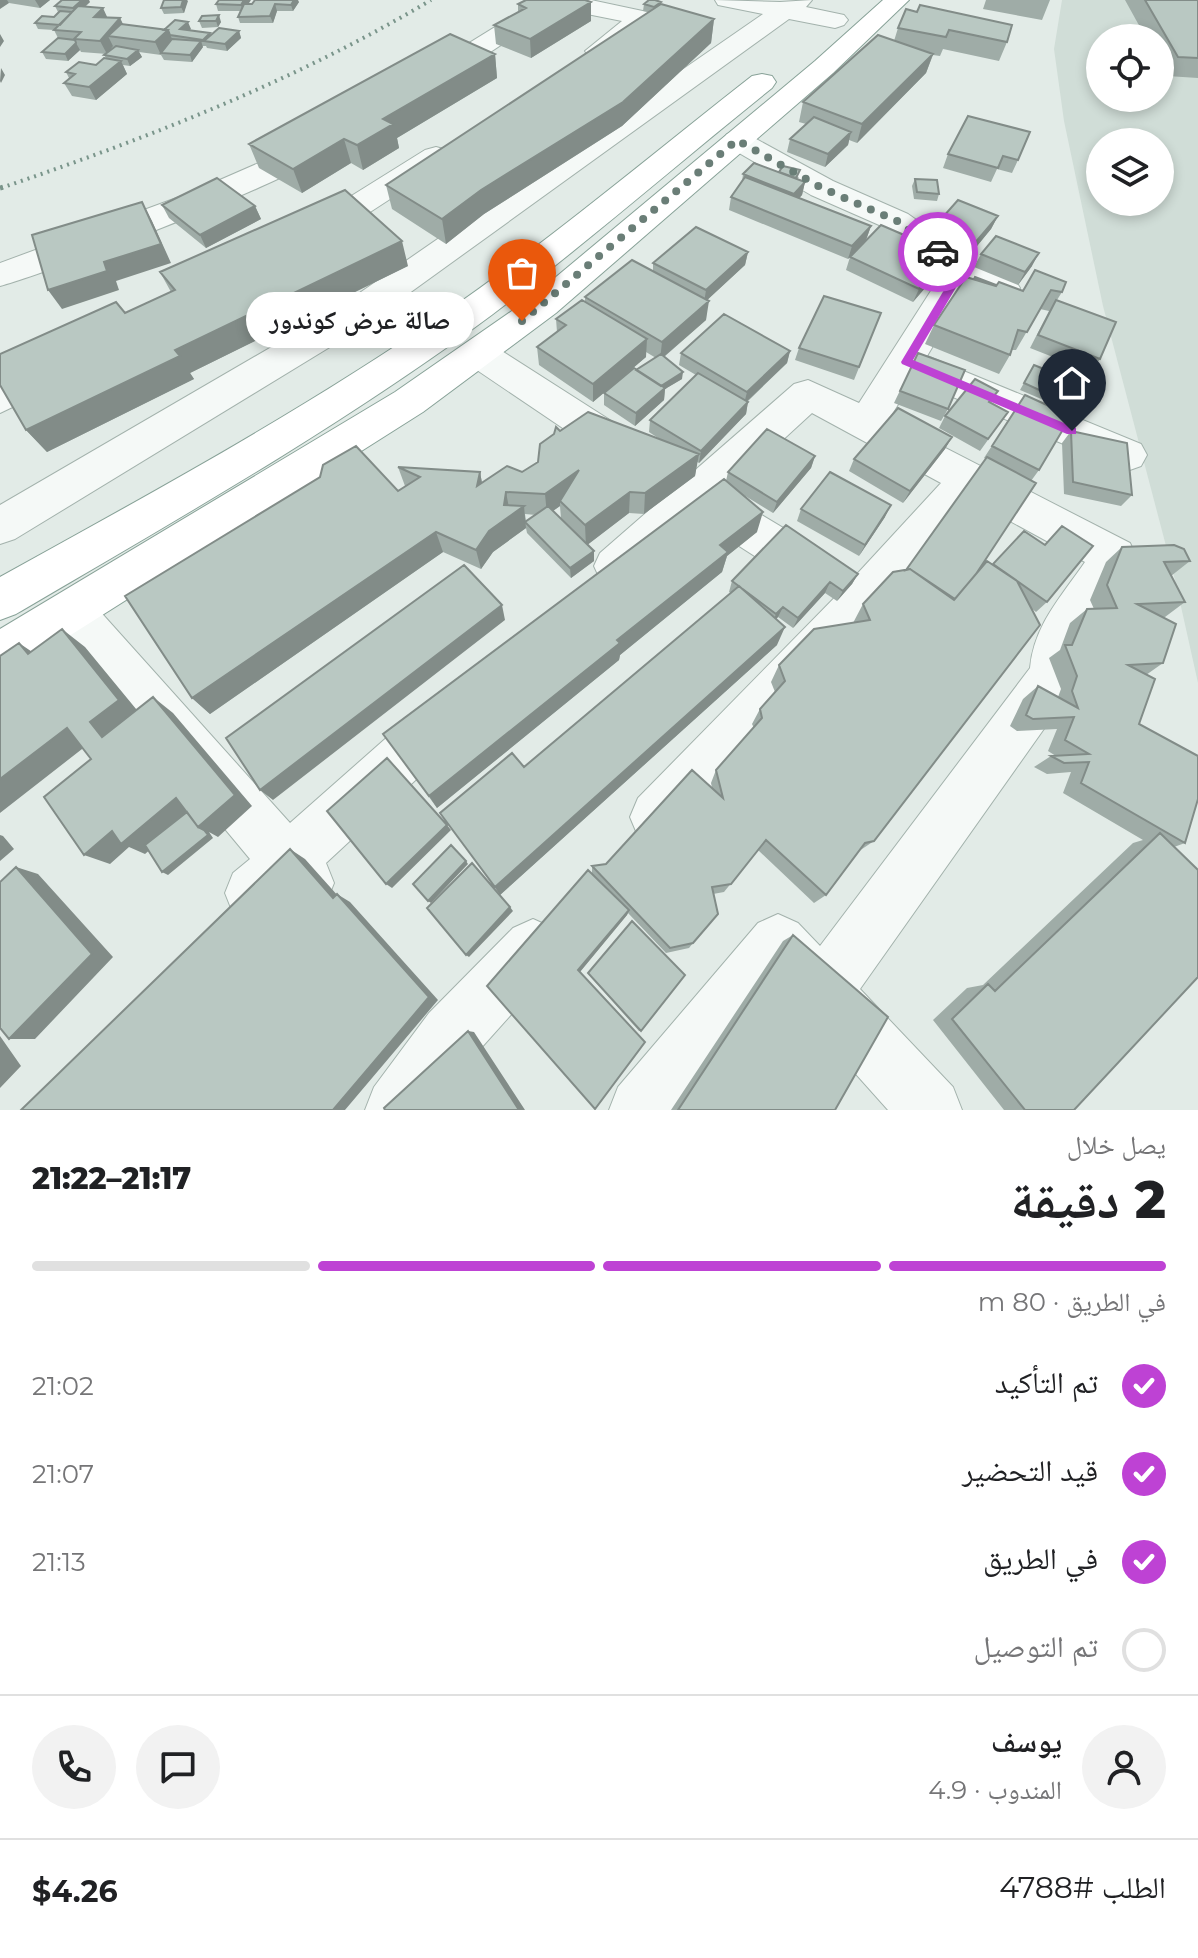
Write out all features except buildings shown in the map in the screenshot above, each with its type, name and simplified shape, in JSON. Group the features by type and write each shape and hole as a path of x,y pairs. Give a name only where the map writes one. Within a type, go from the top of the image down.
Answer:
{"highway":[{"path":"0,654 409,402 544,305 897,0"},
{"path":"0,600 147,516 376,378 522,275 847,10"}],"street":[{"path":"408,94 555,0 657,22 578,66"},
{"path":"727,0 847,10"},
{"path":"0,526 348,319 725,40 792,6"},
{"path":"0,275 165,217 258,177 341,134"},
{"path":"737,140 822,188 897,221 962,269 1003,288"},
{"path":"282,252 457,142"},
{"path":"866,424 962,269"},
{"path":"478,353 694,496 862,600"},
{"path":"0,399 84,355"},
{"path":"906,362 1127,455"},
{"path":"577,601 808,394 1114,556 1056,644 1053,676 823,991"},
{"path":"624,852 862,600 971,478"},
{"path":"72,612 285,861 337,916"},
{"path":"219,926 285,861 484,684"},
{"path":"397,1110 435,1019 570,909"},
{"path":"641,1110 778,943 930,1110"},
{"path":"435,1019 486,1078"}],"shaded area":[{"path":"1062,0 1198,0 1198,683 1176,584 1103,306 1064,121 1054,49"}],"railway":[{"path":"5,187 167,127 274,82 431,0"},
{"path":"0,188 5,187"},
{"path":"1,188 5,187"}],"way so far":[{"path":"522,321 737,140 822,188 897,221 938,252"}],"place":[{"name":"صالة عرض كوندور","path":"522,321"}],"route":[{"path":"938,252 962,269 906,362 1072,431"}]}
